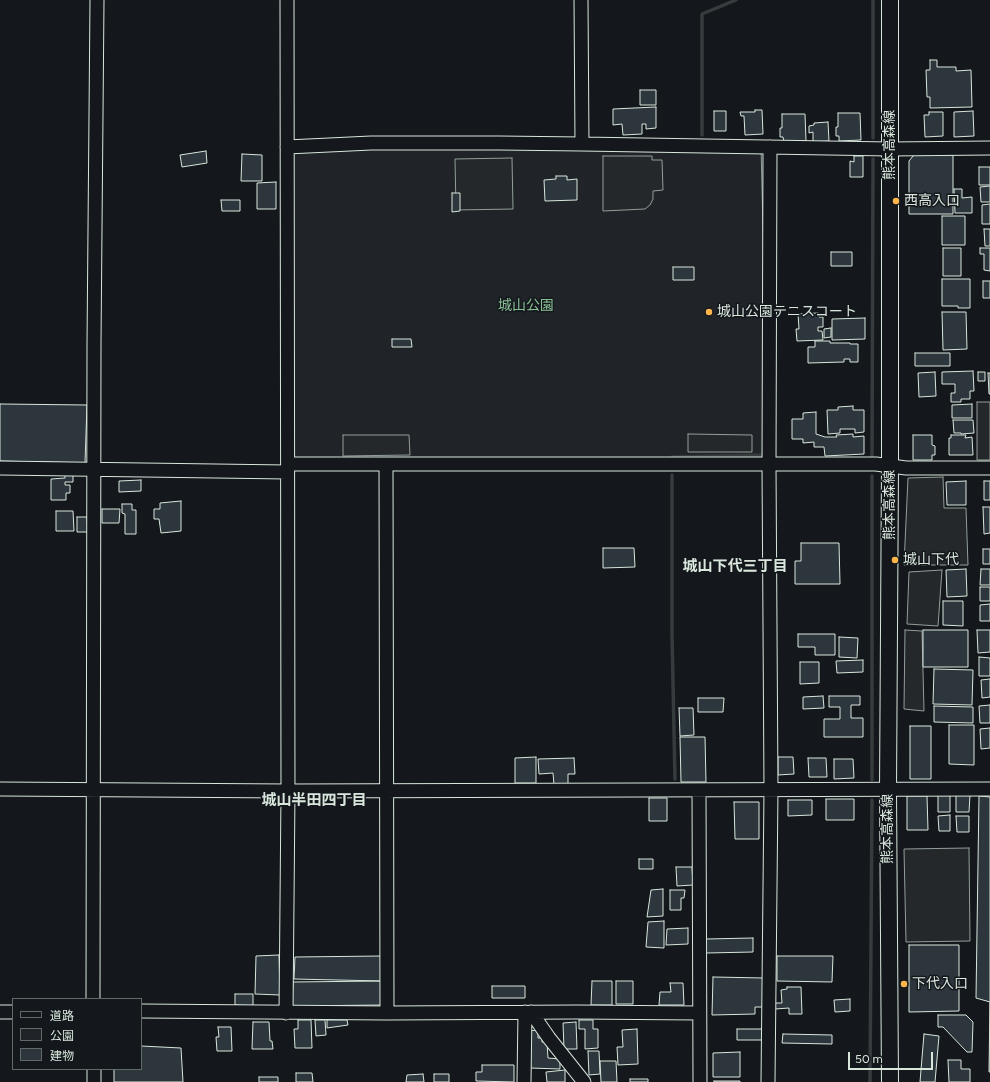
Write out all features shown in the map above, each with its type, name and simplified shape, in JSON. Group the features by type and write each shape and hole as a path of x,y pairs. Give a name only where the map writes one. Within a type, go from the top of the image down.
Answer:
{"main road":[{"name":"熊本高森線","path":"890,0 888,790 890,1082"}],"street":[{"path":"93,998 97,0"},
{"path":"286,1013 288,791 287,0"},
{"path":"581,0 582,144"},
{"path":"287,147 371,143 582,144 890,149 990,148"},
{"path":"768,1082 771,790 769,465 770,147"},
{"path":"0,468 288,468 386,464 876,464 906,468 990,468"},
{"path":"386,464 387,1013"},
{"path":"0,789 288,791 990,789"},
{"path":"699,790 700,1082"},
{"path":"142,1011 286,1013 699,1013"},
{"path":"0,1012 12,1012"},
{"path":"524,1082 528,1012"},
{"path":"528,1012 584,1082"},
{"path":"94,1070 94,1082"}],"green space":[{"name":"城山公園","path":"287,147 761,147 769,465 288,464"}],"shaded area":[{"path":"603,156 652,156 652,160 662,160 663,190 653,191 653,199 650,205 645,209 603,211"},
{"path":"512,158 513,209 456,210 455,159"},
{"path":"977,402 990,402 990,460 977,460"},
{"path":"688,434 752,435 752,452 688,452"},
{"path":"343,435 409,435 410,455 343,456"},
{"path":"943,477 944,508 966,508 968,565 904,565 908,478"},
{"path":"942,570 938,626 907,624 909,572"},
{"path":"905,630 922,631 924,711 904,709"},
{"path":"969,848 970,941 906,942 904,849"}],"building":[{"path":"930,60 937,60 937,67 956,67 956,71 971,70 972,107 930,108 930,97 927,97 926,70 930,70"},
{"path":"640,90 656,90 656,105 640,105"},
{"path":"656,107 656,128 646,129 646,124 642,124 642,134 623,135 622,124 613,125 613,109"},
{"path":"755,110 762,110 763,134 745,135 744,116 741,116 740,112 755,112"},
{"path":"714,111 726,111 726,131 714,131"},
{"path":"973,111 974,136 954,137 954,112"},
{"path":"929,112 943,112 943,136 925,137 924,115 929,115"},
{"path":"838,113 860,113 861,140 839,141 839,136 836,136 836,127 838,127"},
{"path":"782,114 805,114 806,141 784,142 783,137 780,137 780,128 782,128"},
{"path":"828,122 829,141 813,142 813,132 809,133 809,126 814,125 814,123"},
{"path":"206,151 207,163 182,167 180,155"},
{"path":"242,154 262,155 262,181 241,181"},
{"path":"915,155 953,155 953,214 909,214 909,161"},
{"path":"854,156 863,156 863,177 850,177 850,161 854,162"},
{"path":"979,167 990,167 990,185 979,185"},
{"path":"556,176 567,176 567,180 577,179 577,200 545,201 544,180 556,179"},
{"path":"276,182 276,209 257,209 257,183"},
{"path":"990,186 990,202 981,202 980,187"},
{"path":"954,189 962,189 962,198 972,197 972,213 955,213"},
{"path":"452,193 460,193 460,211 452,212"},
{"path":"221,200 240,200 240,211 222,211"},
{"path":"990,204 990,224 982,224 982,205"},
{"path":"942,216 965,216 965,245 942,245"},
{"path":"984,229 990,229 990,246 985,246"},
{"path":"943,248 961,248 961,276 943,276"},
{"path":"980,248 990,248 990,271 984,270 984,254 980,254"},
{"path":"831,252 852,252 852,266 831,266"},
{"path":"673,267 694,267 694,280 673,280"},
{"path":"942,279 970,279 970,308 942,306"},
{"path":"983,281 990,281 990,298 983,298"},
{"path":"942,312 966,312 967,349 943,350"},
{"path":"818,313 819,317 823,317 823,327 818,327 818,331 822,331 823,340 797,341 796,329 799,329 798,314"},
{"path":"865,318 865,339 832,340 832,319"},
{"path":"831,328 831,337 824,338 824,329"},
{"path":"392,339 411,339 412,347 392,347"},
{"path":"815,341 858,344 858,362 850,362 850,359 844,359 844,362 808,363 808,347 815,347"},
{"path":"915,353 950,353 950,366 915,366"},
{"path":"973,371 974,391 970,391 970,399 961,399 961,402 951,402 951,393 955,393 955,384 942,384 942,372"},
{"path":"935,372 936,396 919,397 918,373"},
{"path":"978,372 985,372 985,381 978,381"},
{"path":"988,373 990,373 990,394 989,394"},
{"path":"0,404 87,405 85,463 0,461"},
{"path":"972,404 972,418 952,418 952,405"},
{"path":"853,406 853,410 864,410 864,432 855,433 855,429 840,429 840,433 828,434 827,410 838,410 838,407"},
{"path":"816,412 816,434 825,437 837,437 836,435 853,434 853,437 864,436 864,454 825,456 824,447 814,447 814,442 803,443 803,439 792,439 792,419 803,419 803,413"},
{"path":"953,420 973,420 974,433 954,433"},
{"path":"913,435 932,435 932,445 935,446 935,455 932,455 932,460 913,460"},
{"path":"951,435 966,435 965,438 972,437 973,455 949,455 949,438 951,438"},
{"path":"65,474 73,474 73,482 65,482 65,485 70,485 70,493 66,493 66,500 51,500 51,479 65,478"},
{"path":"141,480 141,491 119,492 119,481"},
{"path":"966,481 966,505 947,505 946,482"},
{"path":"984,481 990,481 990,500 984,500"},
{"path":"181,501 181,531 161,533 159,519 154,519 154,509 160,509 160,503"},
{"path":"122,504 132,504 132,510 136,510 136,534 125,534 125,514 122,513"},
{"path":"983,507 990,507 990,533 984,534"},
{"path":"102,509 120,509 119,523 102,523"},
{"path":"56,511 73,511 74,531 56,531"},
{"path":"77,517 87,517 88,532 77,532"},
{"path":"801,543 839,543 840,584 795,584 795,561 801,561"},
{"path":"603,548 634,548 635,567 603,568"},
{"path":"983,549 990,549 990,564 983,564"},
{"path":"966,569 967,596 947,597 946,570"},
{"path":"981,569 990,569 990,585 980,585"},
{"path":"980,587 990,587 990,601 980,601"},
{"path":"943,601 963,601 963,626 943,625"},
{"path":"990,604 990,621 980,621 980,605"},
{"path":"923,630 968,630 968,667 923,667"},
{"path":"977,630 990,630 990,652 978,653"},
{"path":"798,634 835,634 835,655 815,655 815,647 798,647"},
{"path":"839,637 858,638 857,658 839,657"},
{"path":"979,657 990,658 990,676 979,676"},
{"path":"863,660 863,672 837,673 836,661"},
{"path":"800,662 819,662 819,683 800,684"},
{"path":"934,669 973,670 972,705 933,704"},
{"path":"990,679 990,697 982,698 981,680"},
{"path":"823,696 824,708 803,709 803,697"},
{"path":"829,696 860,696 860,705 851,705 851,718 863,718 863,737 824,737 824,719 840,719 840,707 829,707"},
{"path":"698,698 724,698 723,712 698,712"},
{"path":"990,705 990,723 980,723 979,706"},
{"path":"934,706 973,707 973,723 934,722"},
{"path":"679,708 693,708 694,735 680,736"},
{"path":"949,725 974,725 974,765 949,764"},
{"path":"910,726 931,726 931,779 910,779"},
{"path":"990,728 990,748 981,749 980,729"},
{"path":"680,737 705,737 706,782 681,782"},
{"path":"536,757 536,783 515,783 515,758"},
{"path":"778,757 793,757 794,774 778,775"},
{"path":"574,758 575,774 568,774 568,785 554,785 553,773 539,774 538,759"},
{"path":"808,758 826,758 827,777 809,777"},
{"path":"834,759 853,759 854,778 834,779"},
{"path":"938,795 950,795 950,812 938,812"},
{"path":"956,795 970,795 969,812 956,812"},
{"path":"907,796 927,796 928,830 907,830"},
{"path":"979,796 990,797 990,1002 976,998"},
{"path":"649,798 667,798 667,821 649,821"},
{"path":"826,799 854,799 854,820 826,820"},
{"path":"788,800 812,800 812,815 788,816"},
{"path":"734,802 759,802 759,839 735,839"},
{"path":"950,815 950,831 939,831 938,816"},
{"path":"956,816 969,816 969,832 957,832"},
{"path":"639,859 653,859 653,869 639,869"},
{"path":"676,867 692,867 693,885 677,886"},
{"path":"663,889 663,916 647,917 651,890"},
{"path":"670,890 685,890 684,898 681,898 681,910 670,910"},
{"path":"664,921 664,948 646,947 648,922"},
{"path":"688,928 688,944 666,945 667,929"},
{"path":"753,938 753,952 706,953 706,939"},
{"path":"909,945 959,945 959,1011 909,1012"},
{"path":"279,955 280,995 255,994 256,956"},
{"path":"382,956 382,981 294,979 295,957"},
{"path":"777,956 833,956 832,982 777,981"},
{"path":"713,977 764,978 764,1007 755,1007 755,1014 712,1015"},
{"path":"382,981 382,1005 292,1006 293,982"},
{"path":"592,981 612,981 612,1005 591,1005"},
{"path":"616,981 633,981 633,1004 616,1004"},
{"path":"670,983 683,983 684,1005 659,1005 660,992 671,992"},
{"path":"492,986 525,986 525,998 492,998"},
{"path":"787,987 801,987 802,1014 789,1014 789,1008 775,1009 774,1003 782,1003 781,990 787,989"},
{"path":"235,994 253,994 253,1006 235,1005"},
{"path":"850,999 850,1011 835,1012 834,1000"},
{"path":"990,1002 990,1072 989,1072"},
{"path":"938,1015 966,1015 973,1022 972,1052 967,1052 943,1027 938,1027"},
{"path":"298,1020 311,1020 312,1048 295,1048 294,1029 298,1029"},
{"path":"315,1020 325,1020 326,1035 316,1036"},
{"path":"327,1020 347,1020 348,1025 327,1028"},
{"path":"579,1020 593,1020 593,1029 598,1029 598,1048 585,1049 585,1029 579,1029"},
{"path":"253,1022 269,1022 270,1041 272,1041 273,1049 252,1049"},
{"path":"576,1022 577,1049 564,1049 563,1023"},
{"path":"218,1027 231,1027 232,1051 217,1051 216,1037 219,1037"},
{"path":"637,1029 638,1064 618,1065 617,1047 623,1047 622,1030"},
{"path":"737,1029 762,1029 762,1040 737,1040"},
{"path":"538,1030 538,1038 542,1038 542,1042 547,1042 548,1058 560,1059 560,1069 530,1068 528,1031"},
{"path":"783,1034 832,1035 832,1044 782,1043"},
{"path":"924,1034 939,1036 935,1082 920,1082"},
{"path":"142,1046 181,1048 183,1082 114,1082 114,1070 142,1070"},
{"path":"588,1051 599,1051 600,1074 589,1075"},
{"path":"740,1052 740,1077 713,1077 713,1053"},
{"path":"948,1060 961,1060 961,1069 970,1069 970,1082 949,1082"},
{"path":"600,1061 616,1061 617,1082 601,1082"},
{"path":"482,1065 514,1065 514,1082 476,1081 476,1072 482,1072"},
{"path":"565,1070 565,1082 547,1082 546,1072"},
{"path":"296,1073 312,1073 313,1082 296,1082"},
{"path":"423,1074 424,1082 406,1082 407,1075"},
{"path":"434,1074 449,1074 449,1082 434,1082"},
{"path":"259,1077 278,1077 278,1082 259,1082"},
{"path":"630,1079 648,1079 648,1082 630,1082"},
{"path":"740,1081 740,1082 714,1082"}],"waterway":[{"path":"702,135 702,14 736,0"},
{"path":"873,0 873,138"},
{"path":"872,456 873,159"},
{"path":"672,457 764,455 764,452"},
{"path":"672,475 672,634 675,779"},
{"path":"872,476 872,780"},
{"path":"870,1082 872,800"}],"place":[{"name":"西高入口","path":"896,201"},
{"name":"城山公園テニスコート","path":"709,312"},
{"name":"城山下代","path":"895,560"},
{"name":"下代入口","path":"904,984"}],"district":[{"name":"城山下代三丁目","path":"735,567"},
{"name":"城山半田四丁目","path":"314,801"}]}
